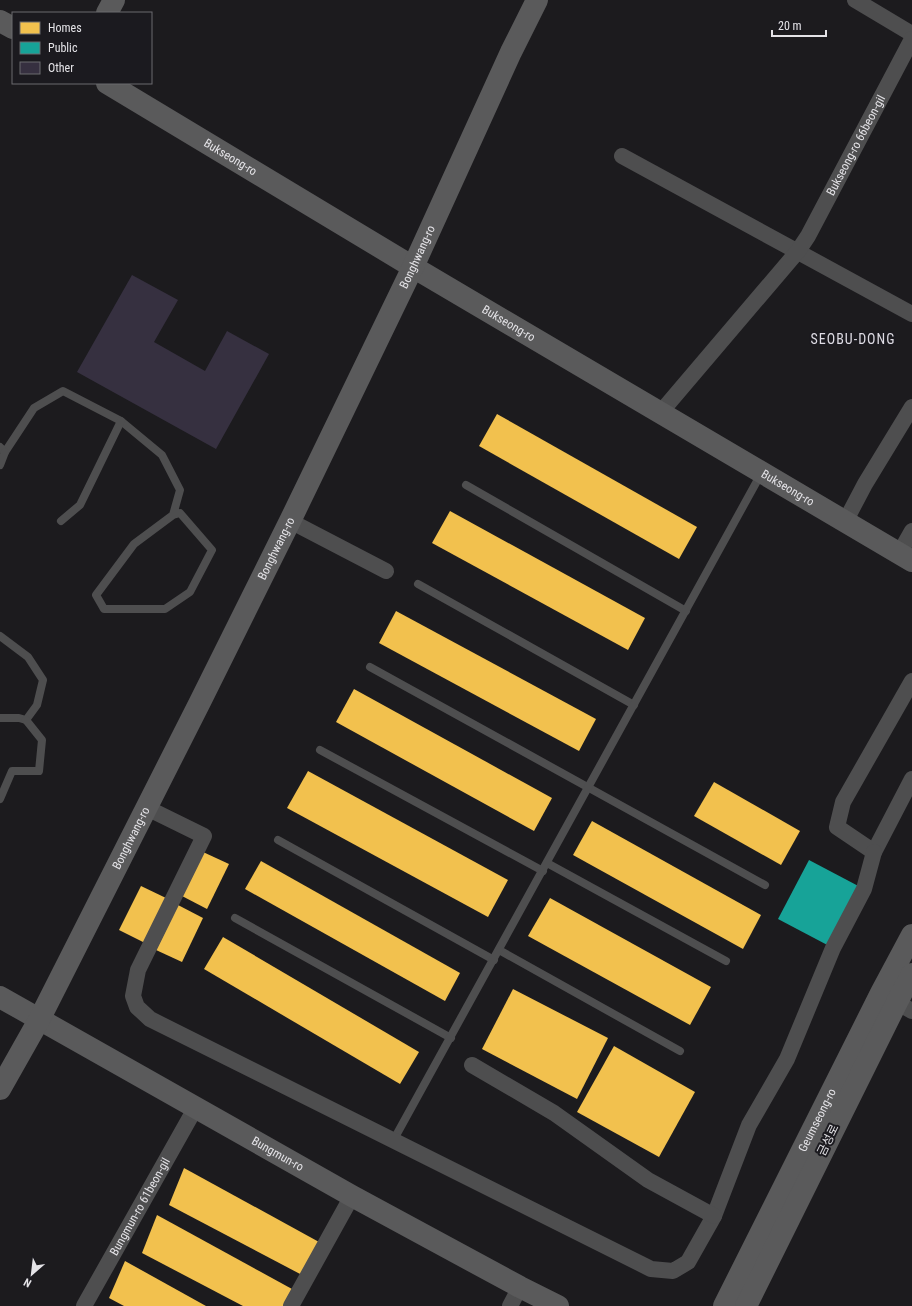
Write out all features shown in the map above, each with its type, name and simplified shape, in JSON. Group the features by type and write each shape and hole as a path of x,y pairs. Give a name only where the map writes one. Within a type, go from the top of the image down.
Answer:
{"street":[{"path":"108,12 114,0"},
{"name":"Bonghwang-ro","path":"0,1089 39,1020 147,808 290,521 413,267 511,52 537,0"},
{"path":"855,0 912,34"},
{"path":"0,21 12,27"},
{"name":"Bukseong-ro 66beon-gil","path":"661,412 798,251 808,236 912,39"},
{"name":"Bukseong-ro","path":"109,84 413,267 661,412 905,558"},
{"path":"622,156 912,314"},
{"path":"845,522 865,484 912,407"},
{"path":"290,521 386,571"},
{"path":"905,558 912,531"},
{"path":"874,852 837,827 843,802 912,681"},
{"path":"147,808 204,836 138,970 133,996 137,1007 150,1019 651,1270 673,1271 688,1262 714,1216 749,1125 787,1059 833,948 864,889 874,852 912,779"},
{"name":"Geumseong-ro","path":"724,1306 897,1002 912,936"},
{"name":"금성로","path":"746,1306 912,974"},
{"name":"Bungmun-ro","path":"0,997 352,1196 558,1306"},
{"path":"472,1065 554,1113 648,1180 714,1216"},
{"name":"Bungmun-ro 61beon-gil","path":"84,1306 196,1107"},
{"path":"290,1306 352,1196"},
{"path":"510,1306 520,1287"}],"lane":[{"path":"0,465 2,450 34,408 63,391 121,421 162,456 180,490 173,515 134,544 96,595 104,609 164,609 190,592 212,550 180,513 173,515"},
{"path":"61,521 80,505 121,421"},
{"path":"393,1141 762,472"},
{"path":"466,485 686,611"},
{"path":"418,584 634,705"},
{"path":"0,636 28,657 43,680 37,705 26,720"},
{"path":"370,667 765,885"},
{"path":"0,718 19,718 26,720 42,740 39,771 12,771 0,799"},
{"path":"320,750 543,871"},
{"path":"278,840 494,960"},
{"path":"547,863 726,961"},
{"path":"235,918 451,1038"},
{"path":"499,950 680,1051"}],"building: Homes":[{"path":"497,414 697,527 679,559 479,446"},
{"path":"450,511 645,618 628,650 432,543"},
{"path":"396,611 596,719 579,751 379,643"},
{"path":"354,689 552,798 534,831 336,722"},
{"path":"308,771 508,880 488,917 287,808"},
{"path":"714,782 800,831 781,865 694,816"},
{"path":"592,821 761,915 743,949 573,855"},
{"path":"203,852 229,864 207,909 182,896"},
{"path":"261,861 460,973 445,1001 245,889"},
{"path":"141,886 166,898 145,943 119,930"},
{"path":"550,898 711,987 690,1025 528,936"},
{"path":"178,905 203,918 182,962 156,950"},
{"path":"223,937 419,1052 400,1084 204,969"},
{"path":"513,989 608,1038 577,1099 482,1049"},
{"path":"614,1046 695,1092 659,1157 577,1112"},
{"path":"184,1168 319,1242 302,1275 169,1205"},
{"path":"157,1215 292,1289 283,1306 243,1306 142,1253"},
{"path":"125,1261 206,1306 124,1306 109,1298"}],"building: Public":[{"path":"809,860 864,889 833,948 778,919"}],"building: Other":[{"path":"132,275 178,300 154,342 205,371 227,331 269,354 216,449 77,372"}],"district":[{"name":"SEOBU-DONG","path":"853,339"}]}
